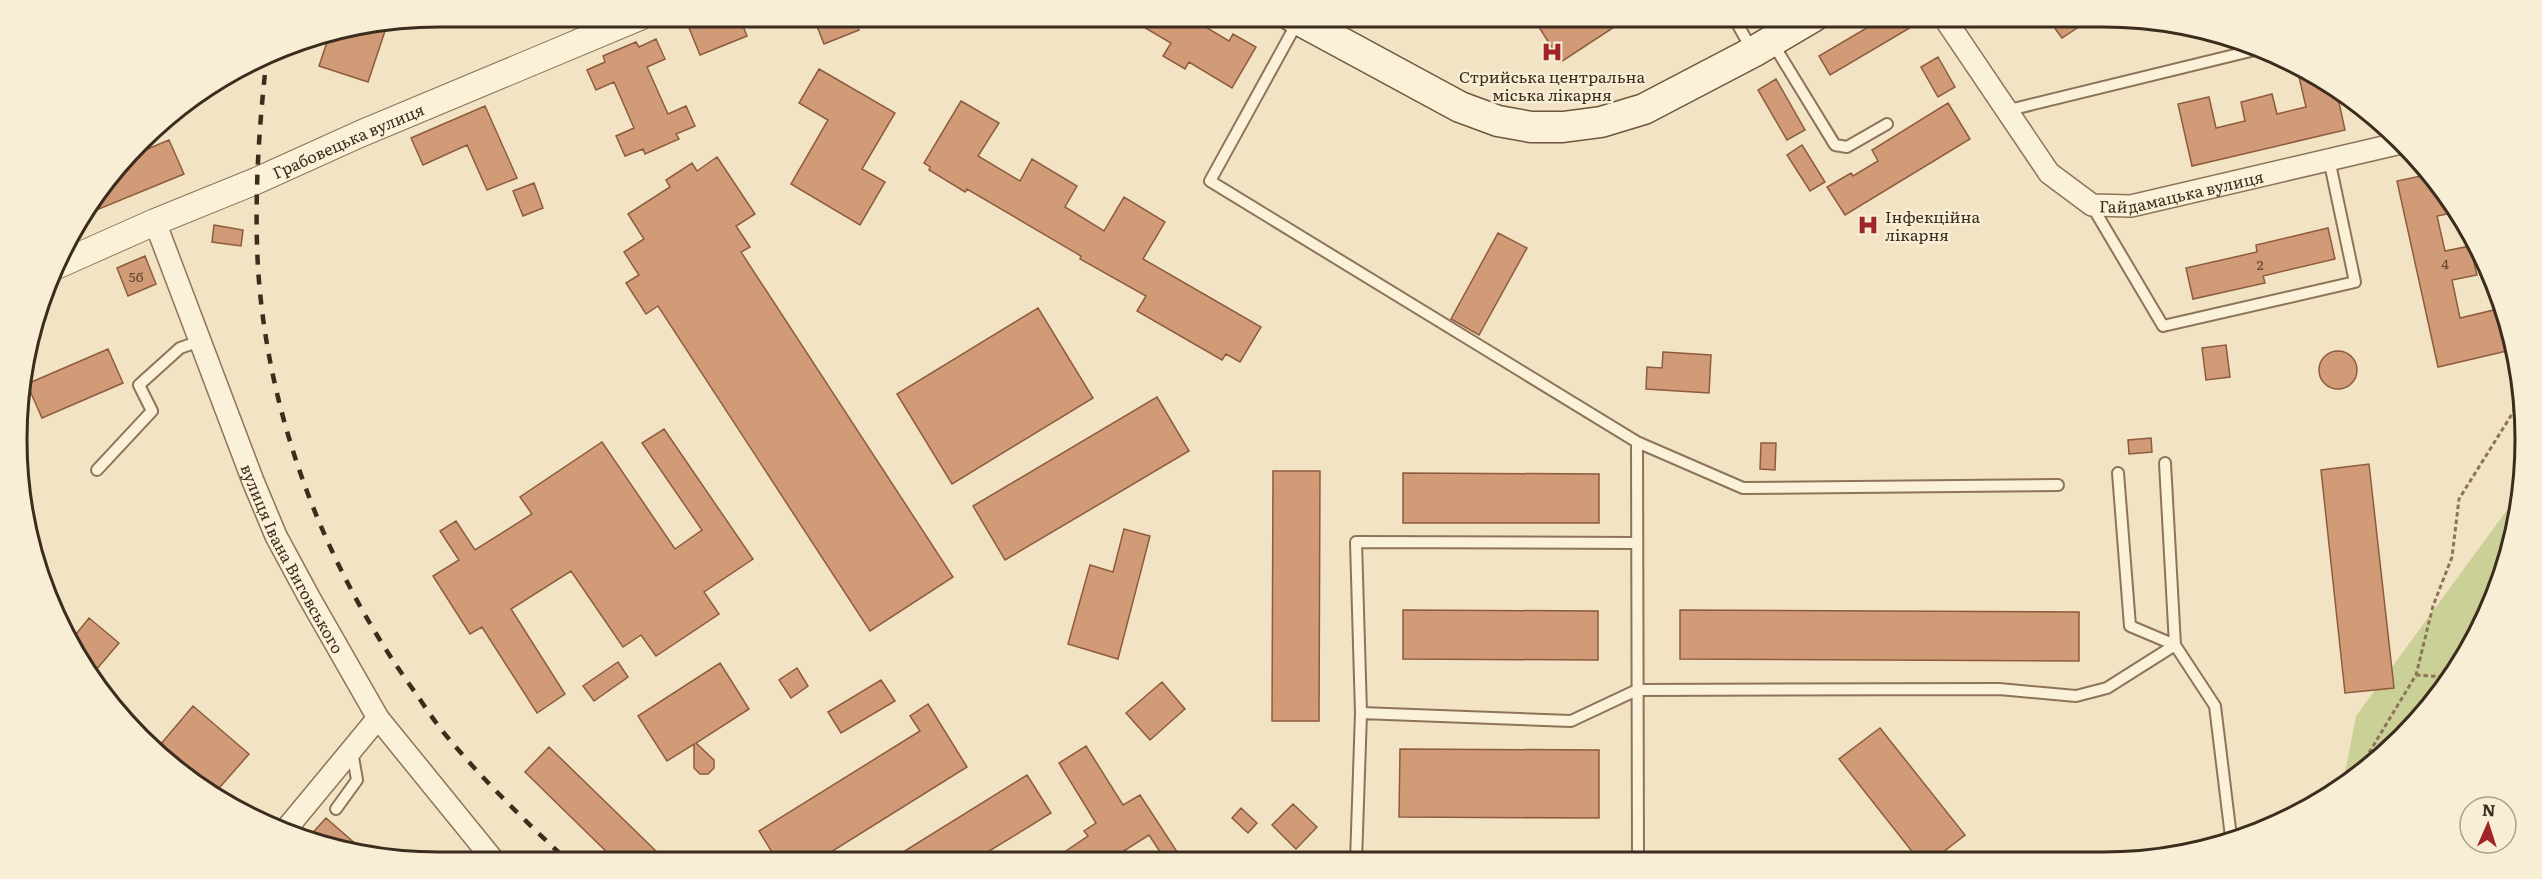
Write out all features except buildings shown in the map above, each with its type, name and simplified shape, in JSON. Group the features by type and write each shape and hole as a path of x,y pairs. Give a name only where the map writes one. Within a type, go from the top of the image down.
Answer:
{"main road":[{"path":"1310,27 1460,106 1498,121 1531,127 1563,127 1601,122 1644,109 1763,47 1796,27"}],"street":[{"name":"Грабовецька вулиця","path":"68,261 360,134 616,27"},
{"name":"Гайдамацька вулиця","path":"1950,27 2049,173 2092,205 2131,206 2391,145"},
{"name":"вулиця Івана Виговського","path":"155,222 276,536 378,718 487,852"},
{"path":"290,824 378,718"}],"lane":[{"path":"1291,27 1210,181 1637,442 1743,488 2058,485"},
{"path":"1744,27 1763,47 1835,145 1847,147 1887,124"},
{"path":"2005,111 2245,52"},
{"path":"2092,205 2163,326 2355,282 2329,159"},
{"path":"97,470 152,411 139,385 180,348 200,341"},
{"path":"1637,442 1638,852"},
{"path":"2165,464 2175,645 2215,706 2230,831"},
{"path":"2118,473 2130,626 2175,645"},
{"path":"1356,852 1361,713 1356,542 1636,543"},
{"path":"1361,713 1570,721 1637,690 1999,689 2076,696 2107,688 2175,645"},
{"path":"336,809 357,780 352,750"}],"path":[{"path":"2367,756 2416,675 2433,606 2452,557 2459,499 2514,411"},
{"path":"2416,675 2440,677"}],"green space":[{"path":"2509,508 2493,572 2484,597 2460,646 2430,691 2413,711 2374,750 2345,773 2356,716"}],"railway":[{"path":"266,66 258,161 258,268 264,325 274,382 289,438 308,493 330,546 356,598 385,648 432,717 492,787 558,852"}],"place":[{"name":"Стрийська центральна міська лікарня","path":"1552,52"},
{"name":"Інфекційна лікарня","path":"1868,225"}]}
